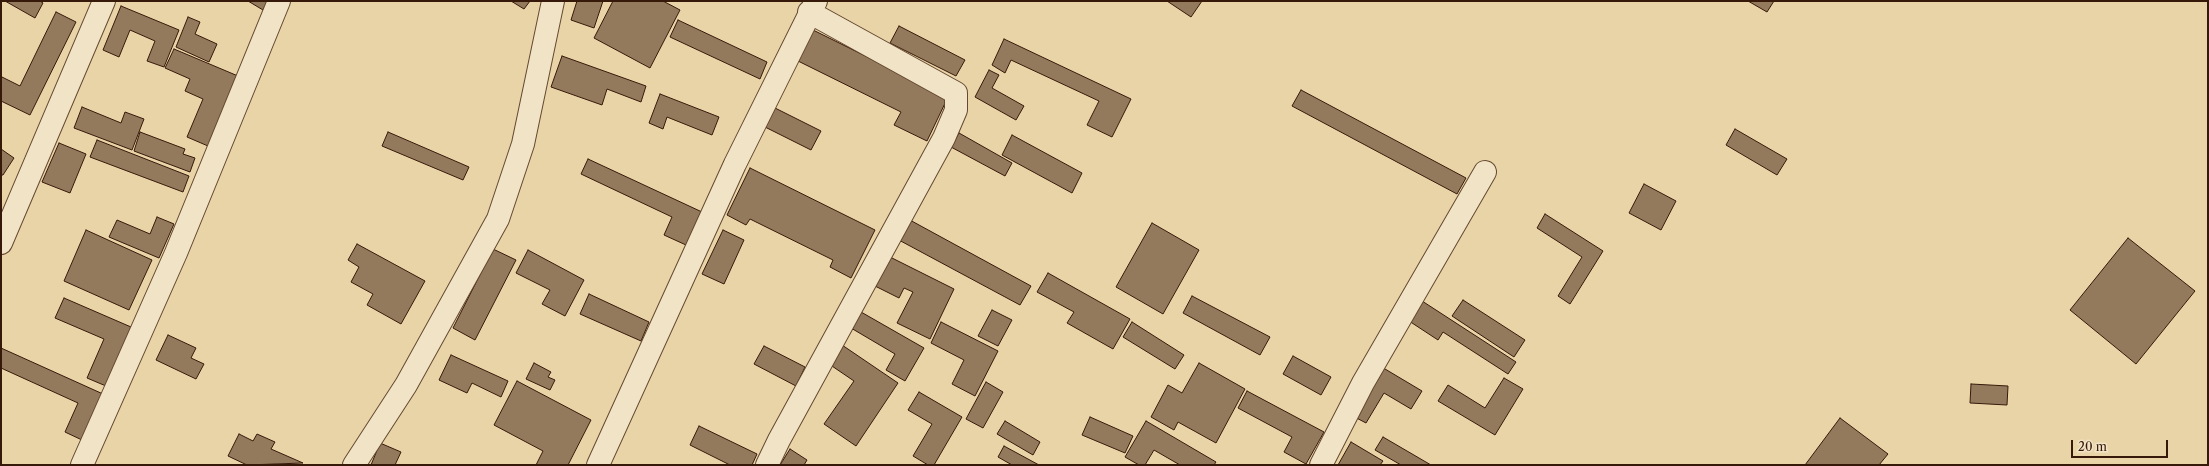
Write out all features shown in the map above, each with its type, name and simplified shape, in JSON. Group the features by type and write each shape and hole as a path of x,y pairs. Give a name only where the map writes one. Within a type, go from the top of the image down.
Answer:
{"street":[{"path":"1,243 104,1"},
{"path":"82,465 176,253 279,1"},
{"path":"354,465 406,385 498,219 523,144 553,1"},
{"path":"598,465 735,164 813,7 956,93 956,110 944,138 767,465"},
{"path":"1321,465 1363,383 1485,172"}],"building":[{"path":"5,1 40,1 43,3 35,18"},
{"path":"248,1 268,1 263,10"},
{"path":"511,1 530,1 524,9"},
{"path":"577,1 603,1 594,28 571,20"},
{"path":"613,1 663,1 680,10 650,68 594,38"},
{"path":"1167,1 1202,1 1191,17"},
{"path":"1748,1 1774,1 1767,12"},
{"path":"121,6 179,30 164,67 147,61 155,41 130,30 119,57 103,50"},
{"path":"56,12 76,22 30,115 1,101 1,80 2,77 20,86"},
{"path":"188,17 200,22 195,34 217,44 209,62 176,47"},
{"path":"678,20 767,62 760,79 670,37"},
{"path":"899,26 965,60 956,76 890,43"},
{"path":"811,29 948,97 927,141 894,125 901,112 796,60"},
{"path":"1004,39 1131,99 1112,137 1087,125 1099,101 1011,60 1005,73 992,65"},
{"path":"174,49 238,76 208,146 187,137 203,99 185,91 190,79 165,68"},
{"path":"562,56 646,86 641,102 607,89 602,105 551,87"},
{"path":"989,70 999,75 992,88 1024,106 1016,120 975,97"},
{"path":"1301,90 1466,178 1457,194 1292,106"},
{"path":"660,94 719,117 712,135 667,117 663,129 649,123"},
{"path":"82,107 121,123 125,112 144,119 132,150 74,128"},
{"path":"775,108 821,131 811,150 765,127"},
{"path":"1735,129 1787,159 1777,175 1726,145"},
{"path":"140,132 185,149 183,154 195,158 190,172 134,151"},
{"path":"388,132 469,167 463,180 382,146"},
{"path":"959,133 1012,163 1005,176 951,147"},
{"path":"1012,135 1082,173 1072,193 1002,155"},
{"path":"97,140 189,176 183,192 90,157"},
{"path":"59,143 86,154 70,193 42,182"},
{"path":"1,149 14,158 3,175 1,175"},
{"path":"588,159 702,212 686,245 664,235 672,217 581,174"},
{"path":"750,168 875,230 851,278 830,267 833,260 750,219 746,225 727,215"},
{"path":"1644,184 1676,201 1661,230 1629,213"},
{"path":"1545,214 1603,251 1570,304 1558,296 1582,257 1537,228"},
{"path":"157,217 174,224 159,258 109,237 117,220 150,234"},
{"path":"908,219 1031,286 1020,305 897,239"},
{"path":"1152,223 1199,250 1163,314 1116,287"},
{"path":"86,230 152,260 129,310 64,281"},
{"path":"723,230 744,240 724,284 702,274"},
{"path":"2128,238 2195,291 2136,364 2070,310"},
{"path":"357,244 425,281 401,324 367,305 373,294 351,282 359,267 348,260"},
{"path":"493,249 516,260 475,340 453,328"},
{"path":"528,250 584,280 565,316 542,304 550,290 516,273"},
{"path":"890,257 954,289 930,339 897,323 913,292 904,288 899,298 875,286"},
{"path":"1048,273 1130,319 1113,349 1067,323 1074,312 1037,292"},
{"path":"589,294 649,322 641,341 580,314"},
{"path":"1192,296 1270,337 1260,355 1183,313"},
{"path":"64,298 131,327 106,386 87,378 104,339 55,318"},
{"path":"1419,299 1516,362 1508,374 1443,332 1438,340 1406,319"},
{"path":"1463,300 1525,340 1514,357 1452,316"},
{"path":"992,310 1012,320 998,346 978,336"},
{"path":"861,312 924,348 905,381 886,370 895,354 851,328"},
{"path":"941,322 998,351 975,396 952,384 964,360 931,343"},
{"path":"1132,322 1184,355 1175,369 1123,337"},
{"path":"168,335 196,348 191,358 204,364 196,379 156,360"},
{"path":"842,345 898,383 856,446 824,424 854,381 829,364"},
{"path":"764,346 805,367 796,386 754,364"},
{"path":"1,348 103,394 82,440 65,432 78,403 1,368"},
{"path":"451,355 508,381 501,397 472,383 467,393 439,380"},
{"path":"1293,356 1331,377 1321,395 1283,374"},
{"path":"534,363 551,372 548,377 555,380 550,390 526,379"},
{"path":"1199,363 1245,389 1216,443 1178,422 1174,430 1151,417 1168,385 1182,393"},
{"path":"1380,366 1422,391 1411,409 1384,393 1366,423 1351,415"},
{"path":"1504,378 1523,389 1495,435 1438,401 1448,385 1485,408"},
{"path":"517,381 591,420 568,465 536,465 543,451 494,425"},
{"path":"986,382 1003,392 983,428 966,419"},
{"path":"1971,384 2008,386 2007,405 1970,403"},
{"path":"1247,391 1324,432 1306,464 1284,452 1292,437 1238,408"},
{"path":"919,392 962,417 934,465 928,465 913,456 932,424 908,410"},
{"path":"1090,417 1133,436 1125,453 1082,435"},
{"path":"1840,418 1888,454 1879,465 1805,465"},
{"path":"1005,421 1040,442 1033,455 997,434"},
{"path":"1146,421 1216,462 1214,465 1180,465 1154,450 1145,465 1139,465 1125,457"},
{"path":"699,426 757,454 752,465 730,465 690,445"},
{"path":"239,434 253,441 257,434 275,442 271,449 303,463 247,465 228,456"},
{"path":"1383,437 1431,465 1401,465 1375,450"},
{"path":"1351,442 1383,461 1380,465 1338,465"},
{"path":"380,443 401,452 395,465 371,465"},
{"path":"1004,446 1039,465 1012,465 998,457"},
{"path":"790,449 807,460 804,465 780,465"}]}
